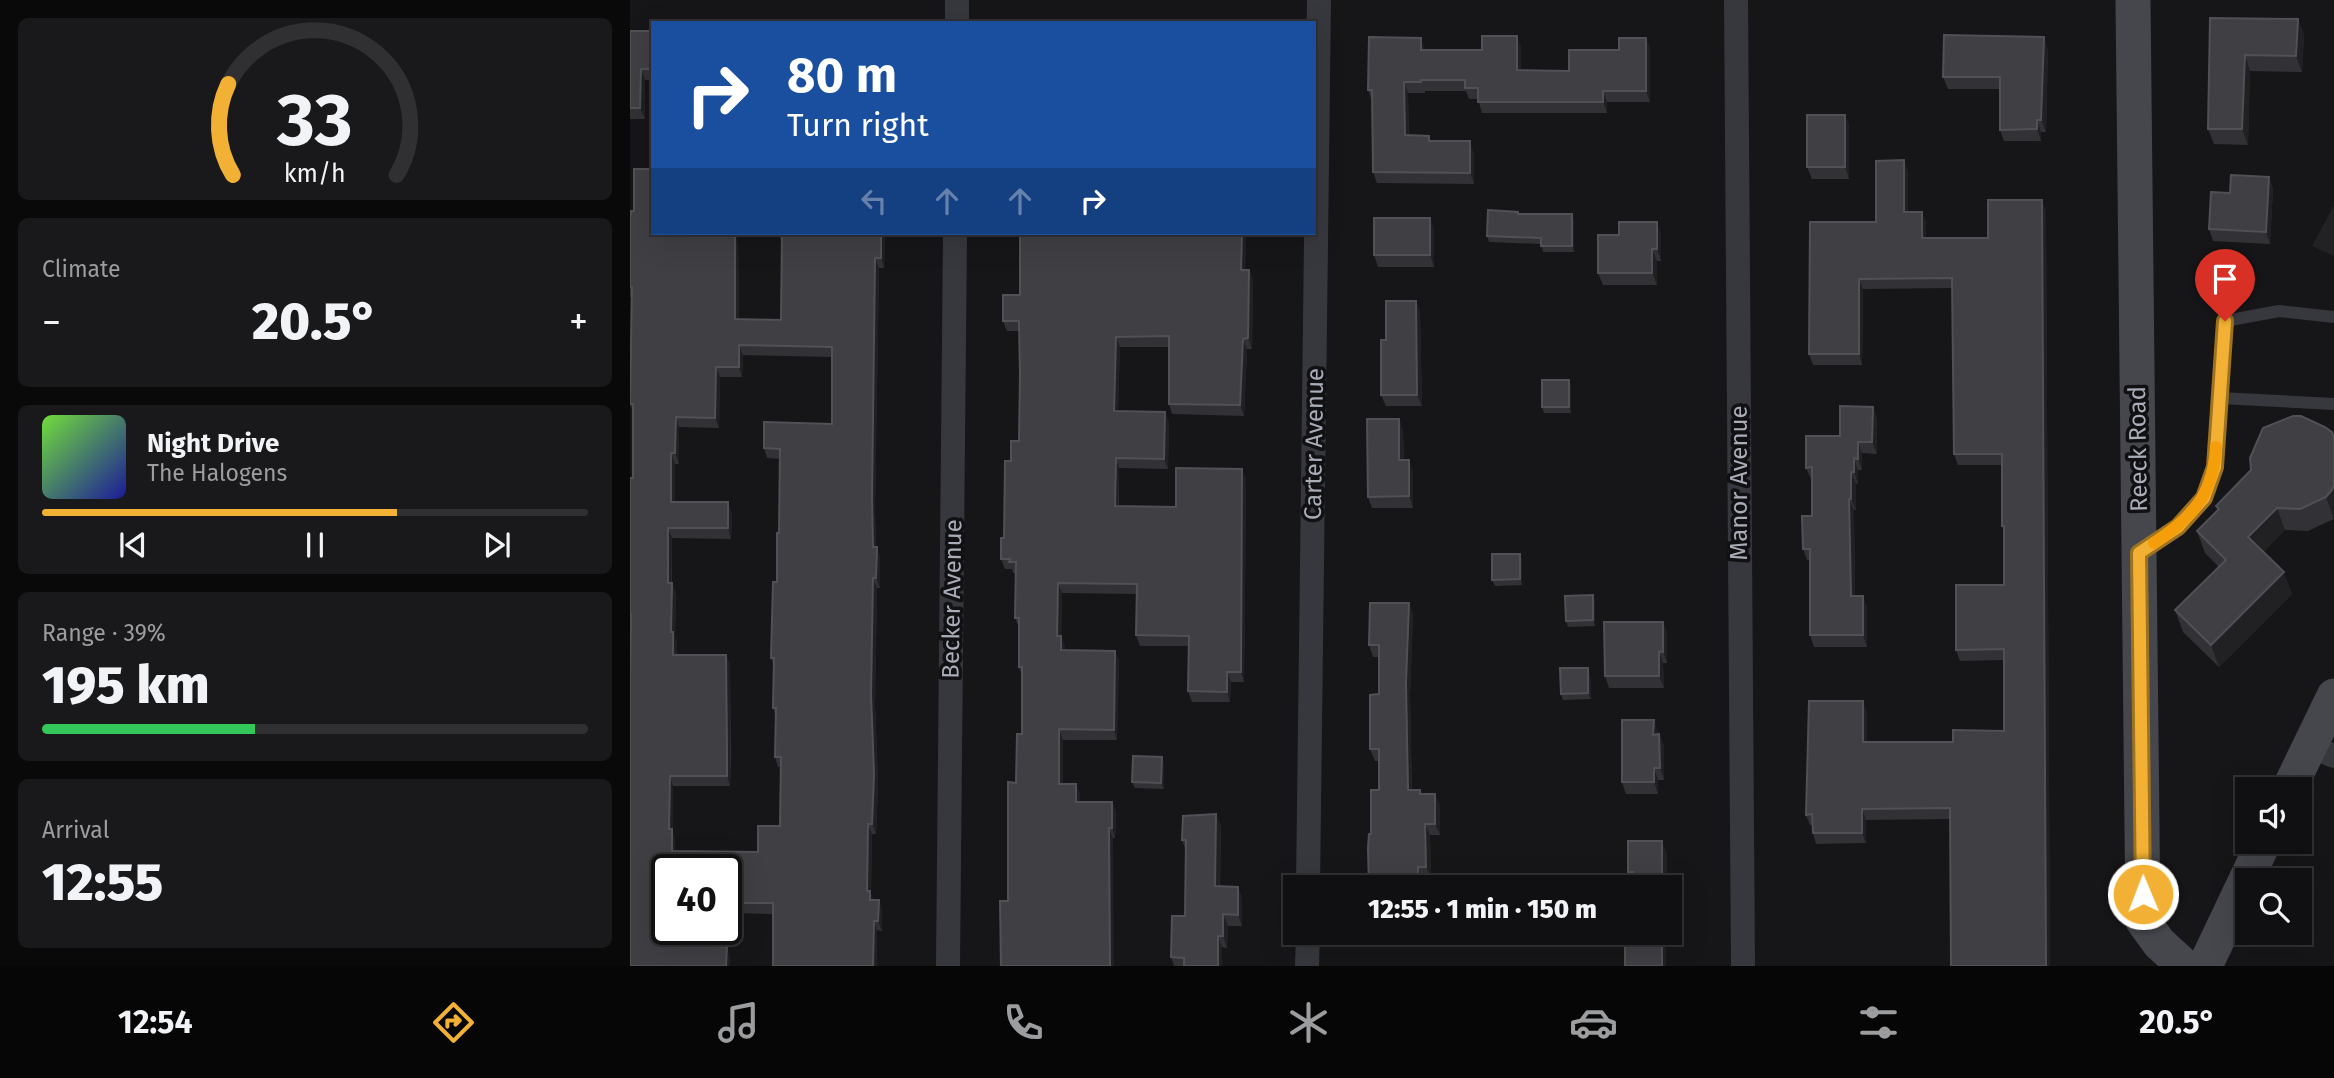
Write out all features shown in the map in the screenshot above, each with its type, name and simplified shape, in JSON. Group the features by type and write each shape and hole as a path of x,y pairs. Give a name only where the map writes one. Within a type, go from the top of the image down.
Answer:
{"street":[{"path":"957,0 957,21"},
{"name":"Carter Avenue","path":"1308,875 1319,0"},
{"name":"Manor Avenue","path":"1736,0 1743,966"},
{"name":"Reeck Road","path":"2133,0 2143,921 2159,943 2184,966"},
{"name":"Becker Avenue","path":"948,966 955,235"},
{"path":"2299,777 2322,751 2334,696"},
{"path":"2205,966 2258,854"},
{"path":"1307,966 1308,945"}],"lane":[{"path":"2139,553 2178,527 2204,498 2215,467 2225,321 2279,311 2334,317"},
{"path":"2220,398 2334,404"}],"shaded area":[{"path":"2334,205 2334,256 2312,246"}],"building":[{"path":"2210,18 2298,19 2296,56 2245,55 2242,129 2208,129"},
{"path":"630,31 651,31 651,69 641,69 640,108 630,108"},
{"path":"1944,35 2044,37 2041,120 2037,120 2037,129 2000,130 2000,77 1943,77"},
{"path":"1482,36 1517,36 1517,70 1569,71 1569,50 1619,50 1619,38 1646,38 1646,91 1603,91 1603,102 1478,102 1478,88 1465,88 1465,80 1404,82 1405,135 1429,136 1429,141 1470,141 1470,173 1373,172 1372,90 1368,90 1369,37 1421,38 1421,50 1482,50"},
{"path":"1807,115 1845,115 1845,167 1807,167"},
{"path":"1904,160 1904,212 1922,212 1922,238 1988,238 1988,200 2042,200 2046,966 1951,966 1950,808 1862,809 1862,833 1813,833 1812,814 1806,815 1809,701 1863,701 1863,742 1953,742 1953,730 2004,731 2004,649 1956,650 1956,585 2004,585 2004,526 2002,454 1954,454 1952,278 1859,279 1859,354 1809,354 1810,222 1876,222 1876,161"},
{"path":"634,169 651,169 651,235 735,235 735,319 781,320 782,235 881,235 881,258 875,258 872,497 873,547 877,547 876,578 873,578 871,694 874,774 872,824 868,824 867,891 870,891 870,900 879,900 878,921 874,921 873,966 773,966 773,903 742,903 742,854 651,854 651,945 727,947 726,966 630,966 630,478 633,478 633,404 630,404 631,211 634,211","holes":["739,345 832,347 832,424 764,422 764,448 780,449 777,582 773,582 771,658 774,658 775,757 781,757 780,826 758,826 758,852 672,851 672,829 669,829 670,776 727,776 726,655 673,655 672,583 668,583 668,528 728,528 728,502 671,502 671,453 675,453 676,417 715,418 716,367 739,367"]},
{"path":"2231,175 2269,177 2266,232 2209,229 2211,192 2230,193"},
{"path":"1488,210 1518,214 1572,214 1572,246 1541,246 1541,238 1487,236"},
{"path":"1374,218 1430,218 1430,255 1374,255"},
{"path":"1619,222 1657,222 1657,249 1652,249 1652,273 1598,273 1598,235 1619,235"},
{"path":"1020,235 1242,235 1241,270 1249,270 1248,338 1243,339 1240,405 1169,404 1169,336 1116,337 1114,411 1165,412 1164,459 1116,458 1115,506 1176,507 1176,468 1242,469 1241,672 1227,672 1227,692 1188,691 1189,636 1136,635 1137,584 1058,583 1057,636 1061,636 1061,650 1115,651 1114,730 1059,729 1059,784 1076,784 1076,802 1112,802 1112,828 1109,828 1110,966 1001,966 1000,901 1008,901 1008,782 1016,783 1017,734 1022,734 1022,667 1019,667 1019,618 1015,618 1016,562 1001,559 1001,538 1004,538 1005,461 1011,461 1011,441 1019,441 1019,321 1003,321 1003,295 1020,295"},
{"path":"1386,301 1416,301 1417,395 1381,395 1381,340 1386,340"},
{"path":"1542,380 1569,380 1569,407 1542,407"},
{"path":"1840,406 1873,407 1872,442 1858,442 1858,459 1854,458 1849,499 1851,596 1863,596 1863,635 1810,635 1810,549 1803,549 1802,516 1812,516 1812,467 1806,468 1806,436 1840,436"},
{"path":"2293,416 2301,416 2332,432 2334,485 2326,497 2300,509 2277,508 2248,537 2284,572 2211,645 2175,610 2226,560 2197,531 2219,509 2216,506 2251,470 2250,458 2263,428"},
{"path":"1367,419 1399,419 1399,460 1409,460 1409,496 1368,497"},
{"path":"1492,554 1520,554 1520,579 1492,580"},
{"path":"1593,595 1593,620 1566,621 1565,596"},
{"path":"1370,603 1409,603 1406,683 1408,790 1420,790 1420,794 1435,794 1435,824 1425,824 1426,867 1418,867 1418,875 1369,875 1371,790 1379,790 1379,749 1370,749 1370,695 1379,694 1379,645 1369,645"},
{"path":"1604,622 1663,622 1663,652 1659,651 1659,676 1605,676"},
{"path":"1560,668 1588,668 1588,693 1561,694"},
{"path":"1622,720 1654,720 1653,735 1659,734 1660,768 1654,768 1654,782 1622,782"},
{"path":"1133,756 1162,757 1161,783 1132,782"},
{"path":"1216,814 1215,886 1238,887 1238,915 1223,914 1223,936 1218,936 1218,966 1184,966 1184,958 1171,957 1172,916 1185,916 1186,840 1182,840 1183,816"},
{"path":"1628,841 1662,841 1662,875 1633,875 1633,872 1628,872"},
{"path":"1625,945 1662,945 1662,966 1625,966"}],"slow traffic":[{"path":"2154,543 2178,527 2204,498 2215,467 2216,447"}],"route":[{"path":"2143,894 2139,553 2178,527 2204,498 2215,467 2225,321"}]}
